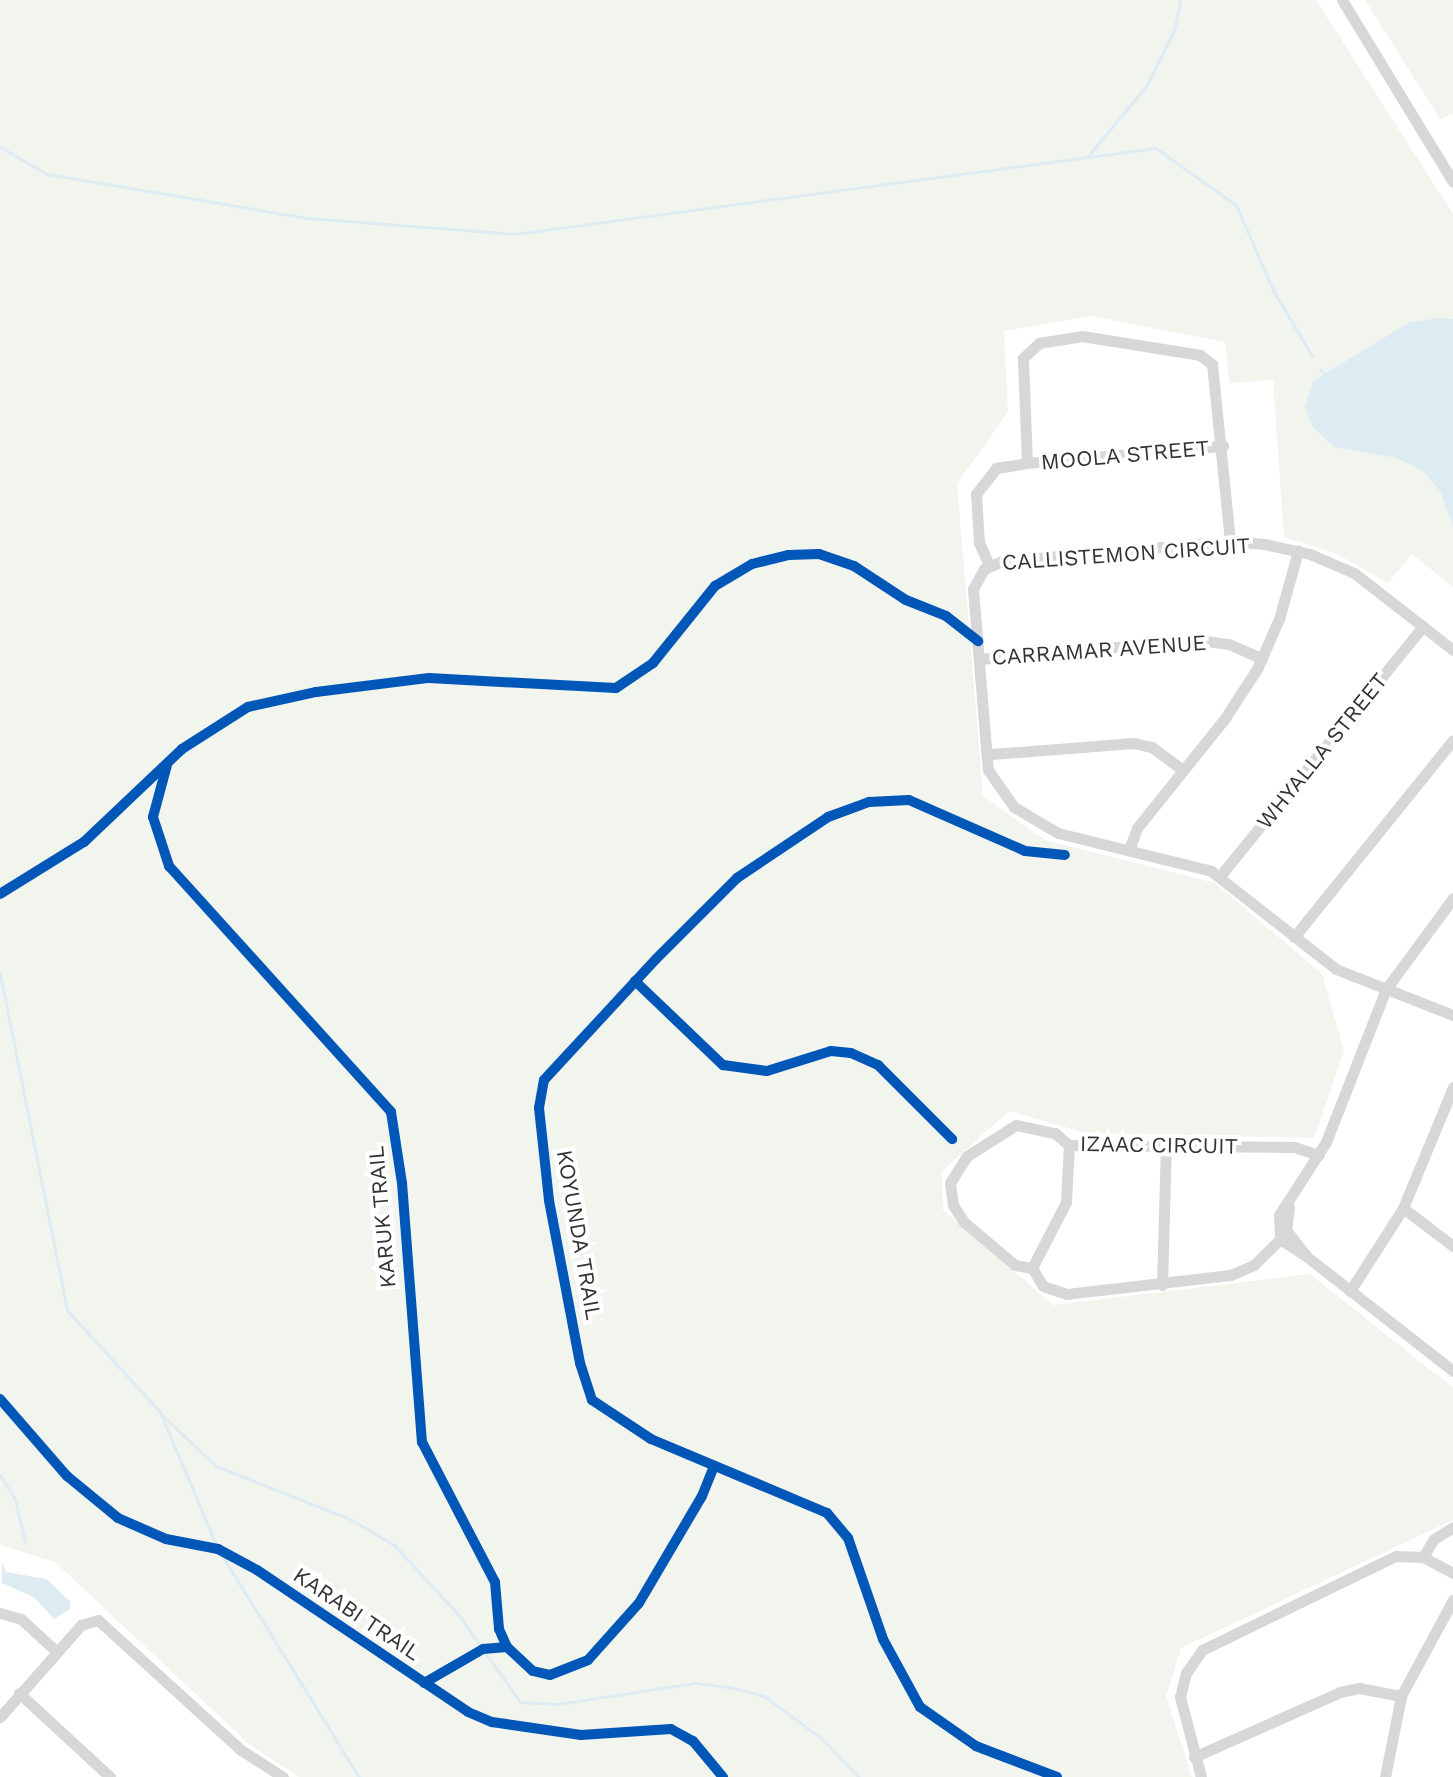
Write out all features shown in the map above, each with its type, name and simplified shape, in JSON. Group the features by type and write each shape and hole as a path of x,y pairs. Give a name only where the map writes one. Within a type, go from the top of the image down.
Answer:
{"street":[{"path":"1342,0 1453,182"},
{"path":"1027,463 1023,358 1039,343 1082,336 1209,360 1217,375 1230,541"},
{"name":"MOOLA STREET","path":"989,565 979,543 978,488 996,468 1223,446"},
{"name":"CALLISTEMON CIRCUIT","path":"993,778 988,770 973,589 989,565 1230,541 1298,551 1354,573 1453,650"},
{"path":"1129,850 1137,828 1231,711 1262,659 1298,551"},
{"name":"WHYALLA STREET","path":"1220,876 1423,626"},
{"name":"CARRAMAR AVENUE","path":"980,659 1199,640 1229,644 1262,659"},
{"name":"CALLISTEMON CIRCUIT","path":"987,732 993,778"},
{"path":"1294,937 1453,740"},
{"path":"992,754 1134,743 1152,747 1183,770"},
{"path":"993,778 1005,798 1046,828 1220,876 1336,969 1453,1015"},
{"path":"1453,898 1386,989 1319,1155 1277,1220 1280,1239 1453,1371"},
{"path":"1350,1291 1403,1208 1453,1087"},
{"name":"IZAAC CIRCUIT","path":"1280,1239 1241,1272 1162,1285 1067,1294 1043,1286 1032,1268 1015,1265 960,1218 951,1200 952,1178 967,1156 1009,1127 1044,1130 1069,1145 1294,1147 1319,1155"},
{"path":"1162,1285 1166,1144"},
{"path":"1032,1268 1066,1202 1069,1145"},
{"path":"1290,1203 1286,1230 1306,1256"},
{"path":"1403,1208 1453,1246"},
{"path":"1423,1557 1434,1539 1453,1527"},
{"path":"1201,1777 1180,1697 1186,1673 1202,1650 1386,1560 1423,1557 1453,1573"},
{"path":"1385,1777 1401,1696 1453,1600"},
{"path":"0,1613 21,1619 57,1652"},
{"path":"0,1717 84,1622 102,1621 235,1746 283,1777"},
{"path":"1194,1757 1340,1692 1359,1688 1401,1696"},
{"path":"19,1693 110,1777"}],"shaded area":[{"path":"0,0 1316,0 1453,214 1453,587 1412,554 1388,583 1335,553 1284,537 1273,380 1229,383 1225,342 1091,316 1004,331 1008,412 957,484 983,796 1045,840 1215,883 1322,974 1344,1051 1314,1138 1086,1133 1009,1111 942,1171 943,1210 1053,1305 1310,1274 1453,1388 1453,1520 1181,1648 1166,1697 1192,1777 299,1777 250,1745 55,1562 0,1545"},
{"path":"1365,0 1453,0 1453,114 1440,119"},
{"path":"1453,319 1453,526 1440,491 1423,471 1397,458 1334,447 1312,426 1305,407 1313,381 1410,322"},
{"path":"2,1563 6,1572 46,1579 70,1601 70,1609 54,1619 34,1597 2,1583"}],"waterway":[{"path":"1087,157 1147,85 1174,30 1180,2"},
{"path":"0,147 47,174 308,218 514,234 1156,148 1236,205 1273,290 1312,356"},
{"path":"1320,369 1325,375"},
{"path":"0,974 67,1310 160,1412 218,1549 359,1777"},
{"path":"162,1415 216,1466 350,1519 394,1545 458,1614 520,1702 558,1704 696,1683 730,1687 764,1696 821,1738 859,1777"},
{"path":"0,1475 15,1499 25,1543"}],"cycle path":[{"path":"0,894 84,842 182,749 248,707 316,692 429,678 616,688 653,663 715,586 752,564 788,555 819,554 854,566 906,600 946,616 978,641"},
{"name":"KARUK TRAIL","path":"167,765 153,817 169,866 391,1112 402,1183 422,1442 495,1582 499,1629 507,1647 483,1649 424,1683"},
{"name":"KOYUNDA TRAIL","path":"1057,1777 976,1746 920,1707 883,1639 848,1538 827,1513 651,1439 592,1400 580,1363 549,1200 539,1108 544,1080 656,959 737,878 828,817 869,802 909,800 1025,851 1065,855"},
{"path":"635,981 723,1065 767,1071 831,1051 851,1053 878,1065 952,1139"},
{"name":"KARABI TRAIL","path":"0,1399 67,1476 118,1518 166,1539 218,1549 257,1570 468,1712 492,1722 581,1735 671,1729 693,1741 723,1777"},
{"path":"507,1647 533,1671 550,1675 588,1660 639,1603 702,1496 714,1466"}]}
